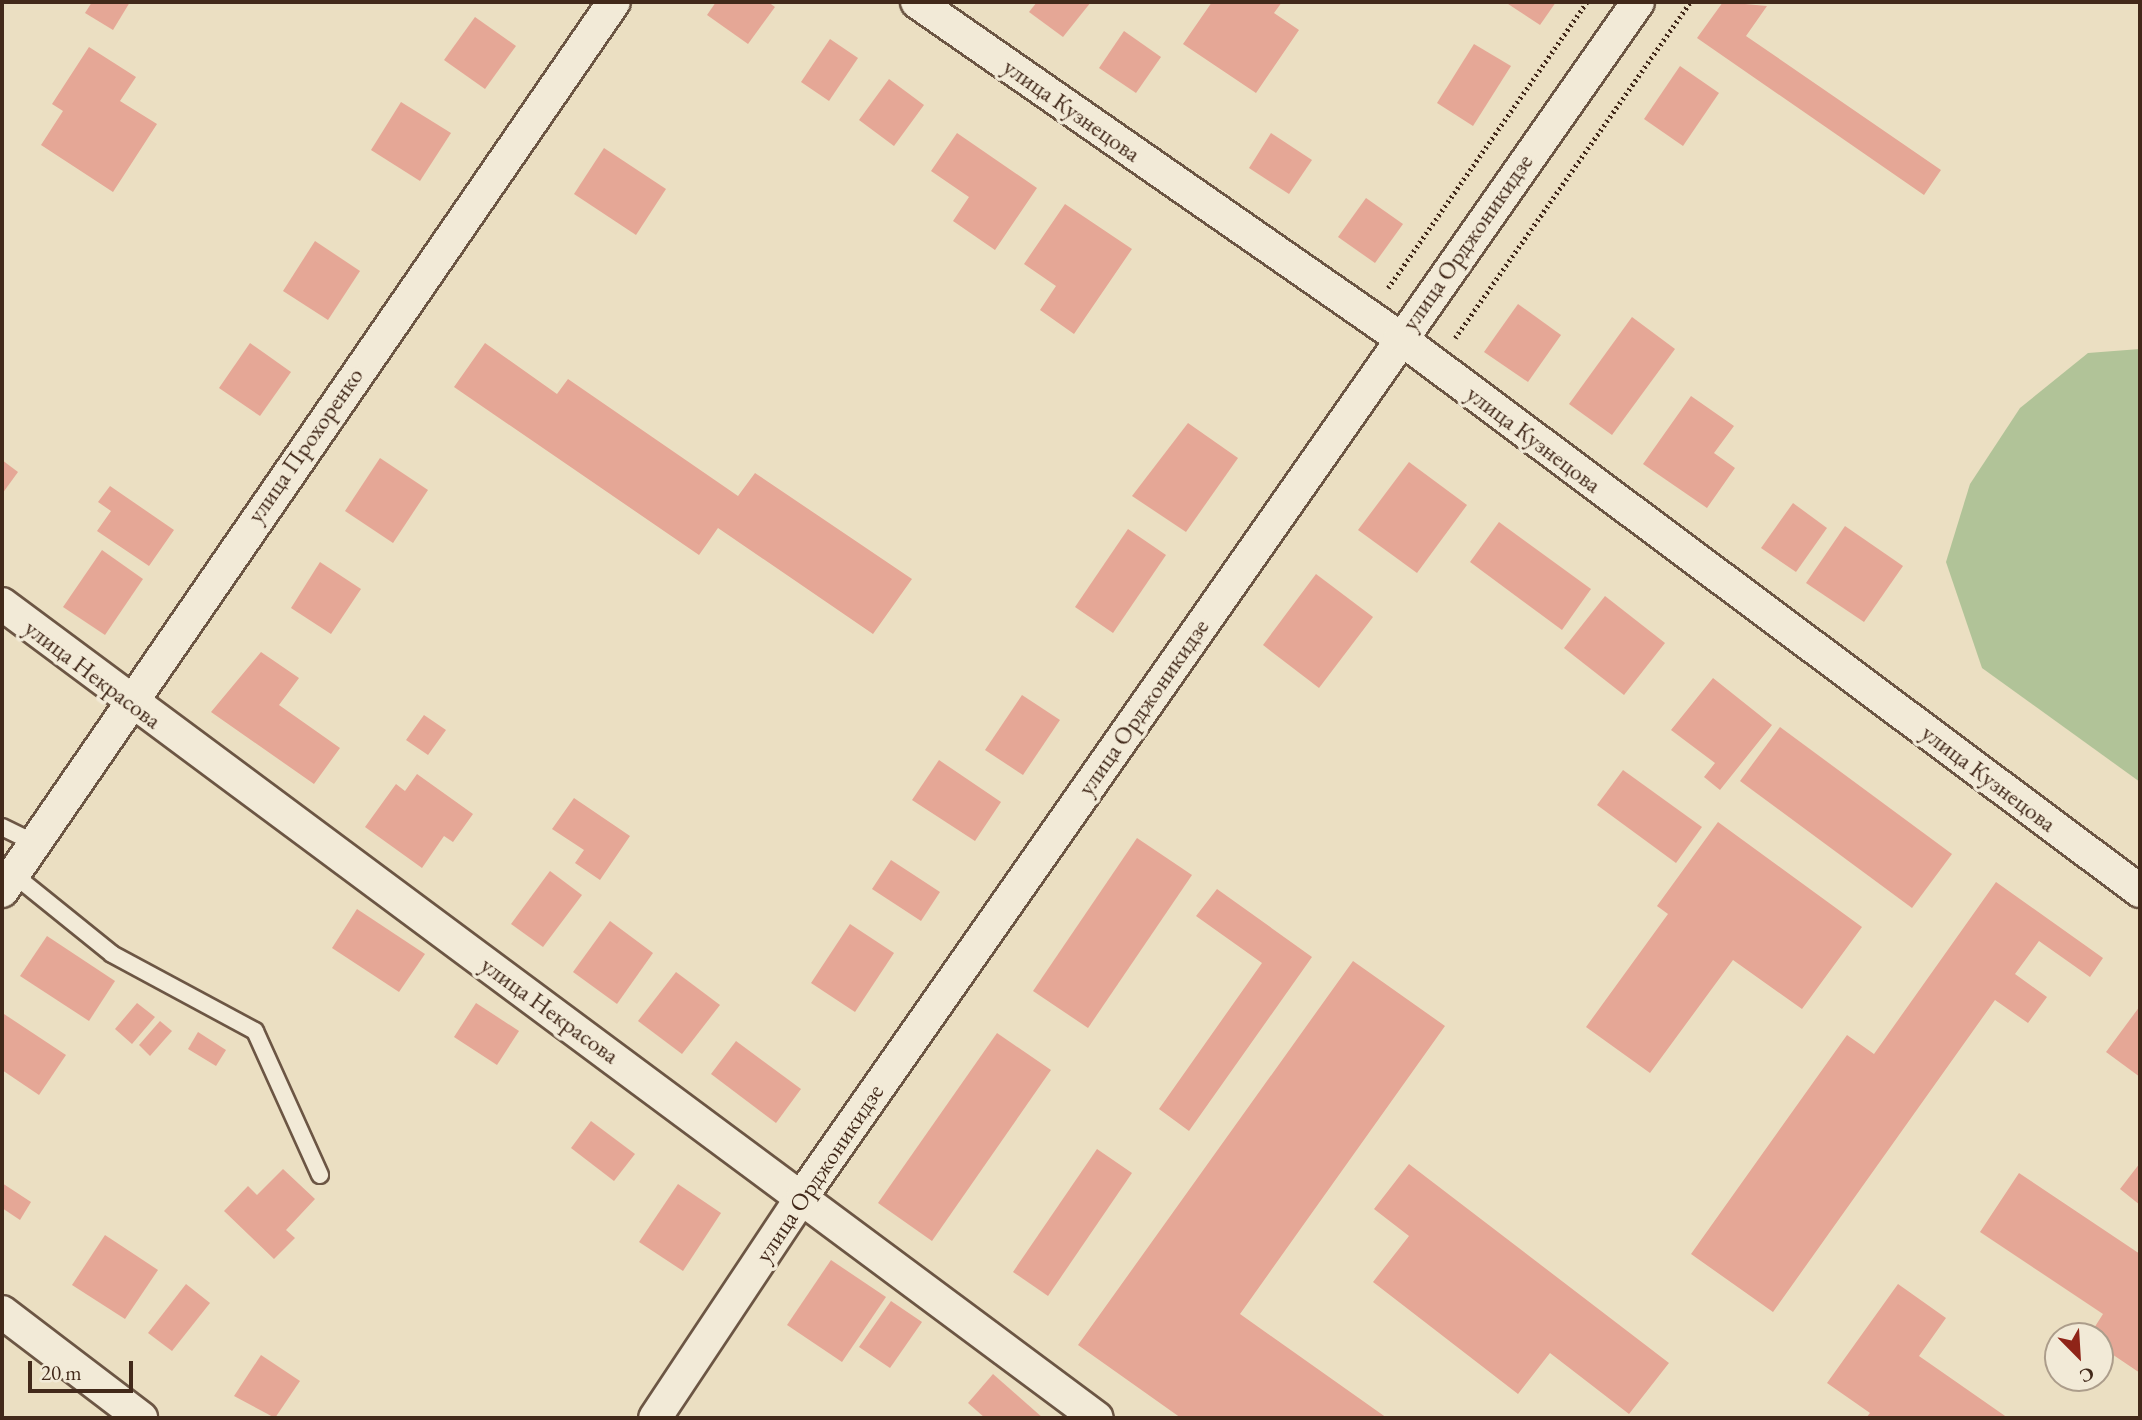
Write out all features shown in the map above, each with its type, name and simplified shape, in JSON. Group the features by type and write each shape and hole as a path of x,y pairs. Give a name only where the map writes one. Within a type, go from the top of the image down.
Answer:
{"street":[{"name":"улица Прохоренко","path":"8,883 127,701 614,2"},
{"name":"улица Кузнецова","path":"917,2 1400,338 2140,891"},
{"name":"улица Орджоникидзе","path":"655,1418 803,1195 1400,338 1638,2"},
{"name":"улица Некрасова","path":"2,604 127,701 803,1195 1097,1418"},
{"path":"2,1312 141,1418"}],"lane":[{"path":"2,827 35,843"},
{"path":"8,883 112,954 255,1031 320,1175"}],"path":[{"path":"1368,316 1587,2"},
{"path":"1452,342 1690,2"}],"green space":[{"path":"2140,349 2140,782 1982,668 1946,562 1970,484 2020,408 2088,353"}],"building":[{"path":"92,2 130,2 113,30 85,13"},
{"path":"716,2 768,2 775,7 748,44 707,15"},
{"path":"1037,2 1091,2 1063,37 1029,12"},
{"path":"1212,2 1282,2 1274,13 1299,30 1256,93 1183,44"},
{"path":"1505,2 1556,2 1540,25"},
{"path":"1723,2 1767,6 1746,36 1941,170 1924,195 1697,38"},
{"path":"475,17 516,46 485,89 444,60"},
{"path":"1124,31 1161,57 1136,93 1099,68"},
{"path":"830,39 858,58 829,101 801,82"},
{"path":"1474,44 1511,66 1473,126 1437,103"},
{"path":"89,47 136,77 120,101 157,124 113,192 41,145 63,111 52,104"},
{"path":"1680,66 1719,93 1683,146 1644,119"},
{"path":"889,79 924,105 894,146 859,120"},
{"path":"401,102 451,133 420,181 371,150"},
{"path":"957,133 1037,188 995,250 953,221 969,197 931,171"},
{"path":"1271,133 1312,160 1289,194 1249,168"},
{"path":"604,148 666,189 636,235 574,194"},
{"path":"1366,198 1403,224 1375,263 1338,237"},
{"path":"1065,204 1132,249 1074,334 1040,310 1056,286 1024,264"},
{"path":"315,241 360,271 328,320 283,291"},
{"path":"1518,304 1561,335 1528,382 1484,352"},
{"path":"1632,317 1675,349 1612,435 1569,404"},
{"path":"250,343 291,372 260,416 219,388"},
{"path":"485,343 557,394 568,379 738,496 755,473 912,579 873,634 718,528 699,555 454,387"},
{"path":"1691,396 1734,426 1714,453 1735,468 1707,508 1643,464"},
{"path":"1188,423 1238,458 1186,532 1132,496"},
{"path":"380,458 428,490 393,543 345,511"},
{"path":"2,460 18,472 2,494"},
{"path":"1409,462 1467,505 1417,573 1358,530"},
{"path":"110,486 174,530 149,566 97,531 111,511 98,502"},
{"path":"1793,503 1827,528 1796,572 1761,548"},
{"path":"1499,522 1591,589 1562,630 1470,562"},
{"path":"1845,526 1903,566 1864,622 1806,583"},
{"path":"1128,529 1166,555 1113,633 1075,607"},
{"path":"102,550 143,579 105,635 63,607"},
{"path":"320,562 361,589 331,634 291,608"},
{"path":"1316,574 1373,617 1319,688 1263,645"},
{"path":"1605,596 1665,643 1624,695 1564,648"},
{"path":"261,652 299,678 279,705 340,748 314,784 211,712"},
{"path":"1713,678 1772,725 1720,790 1704,777 1715,763 1671,730"},
{"path":"1022,695 1060,720 1023,775 985,750"},
{"path":"424,715 446,730 428,755 406,740"},
{"path":"1780,727 1952,854 1912,908 1740,781"},
{"path":"939,760 1001,802 975,841 912,800"},
{"path":"1623,770 1702,827 1676,863 1597,805"},
{"path":"417,774 473,814 453,842 444,836 422,868 365,827 396,784 405,791"},
{"path":"574,798 630,836 600,880 575,863 584,850 552,829"},
{"path":"1718,822 1862,927 1802,1009 1733,960 1650,1073 1586,1027 1668,914 1657,906"},
{"path":"1137,838 1192,875 1088,1028 1033,991"},
{"path":"891,860 940,892 921,921 872,889"},
{"path":"550,871 582,895 543,947 511,924"},
{"path":"1996,882 2103,958 2090,977 2039,941 2015,974 2047,997 2028,1023 1995,1000 1773,1312 1691,1254 1847,1035 1874,1054"},
{"path":"1217,889 1312,957 1189,1131 1159,1109 1262,963 1196,916"},
{"path":"357,909 425,954 399,992 332,948"},
{"path":"610,921 653,953 617,1004 573,972"},
{"path":"850,924 894,953 855,1012 811,983"},
{"path":"47,936 115,981 89,1021 20,976"},
{"path":"1353,961 1445,1026 1240,1314 1387,1418 1181,1418 1078,1345"},
{"path":"676,972 720,1005 682,1054 638,1021"},
{"path":"137,1003 155,1017 132,1044 115,1029"},
{"path":"476,1003 519,1031 497,1065 454,1037"},
{"path":"2140,1006 2140,1077 2106,1052"},
{"path":"4,1014 66,1055 39,1095 2,1070"},
{"path":"160,1021 172,1031 150,1056 139,1045"},
{"path":"198,1032 226,1050 216,1066 188,1049"},
{"path":"997,1033 1051,1070 932,1241 878,1203"},
{"path":"736,1041 801,1089 776,1123 711,1074"},
{"path":"591,1121 635,1154 614,1181 571,1148"},
{"path":"1097,1149 1132,1173 1048,1296 1013,1272"},
{"path":"2140,1163 2140,1205 2120,1189"},
{"path":"1409,1164 1669,1363 1629,1414 1550,1353 1518,1394 1373,1282 1409,1236 1374,1209"},
{"path":"283,1169 315,1199 286,1230 295,1238 274,1259 224,1211 248,1186 257,1195"},
{"path":"2019,1173 2140,1254 2140,1373 2114,1355 2114,1322 2098,1322 2103,1314 1980,1232"},
{"path":"2,1183 31,1202 20,1220 2,1208"},
{"path":"678,1184 721,1213 683,1271 639,1242"},
{"path":"105,1235 158,1270 125,1319 72,1285"},
{"path":"831,1260 886,1297 842,1362 787,1325"},
{"path":"186,1284 210,1303 172,1351 148,1333"},
{"path":"1898,1284 1946,1318 1919,1356 2008,1418 1866,1418 1870,1413 1827,1383"},
{"path":"891,1301 922,1322 890,1368 859,1347"},
{"path":"261,1355 300,1381 275,1418 234,1396"},
{"path":"993,1374 1043,1418 985,1418 968,1403"}]}
